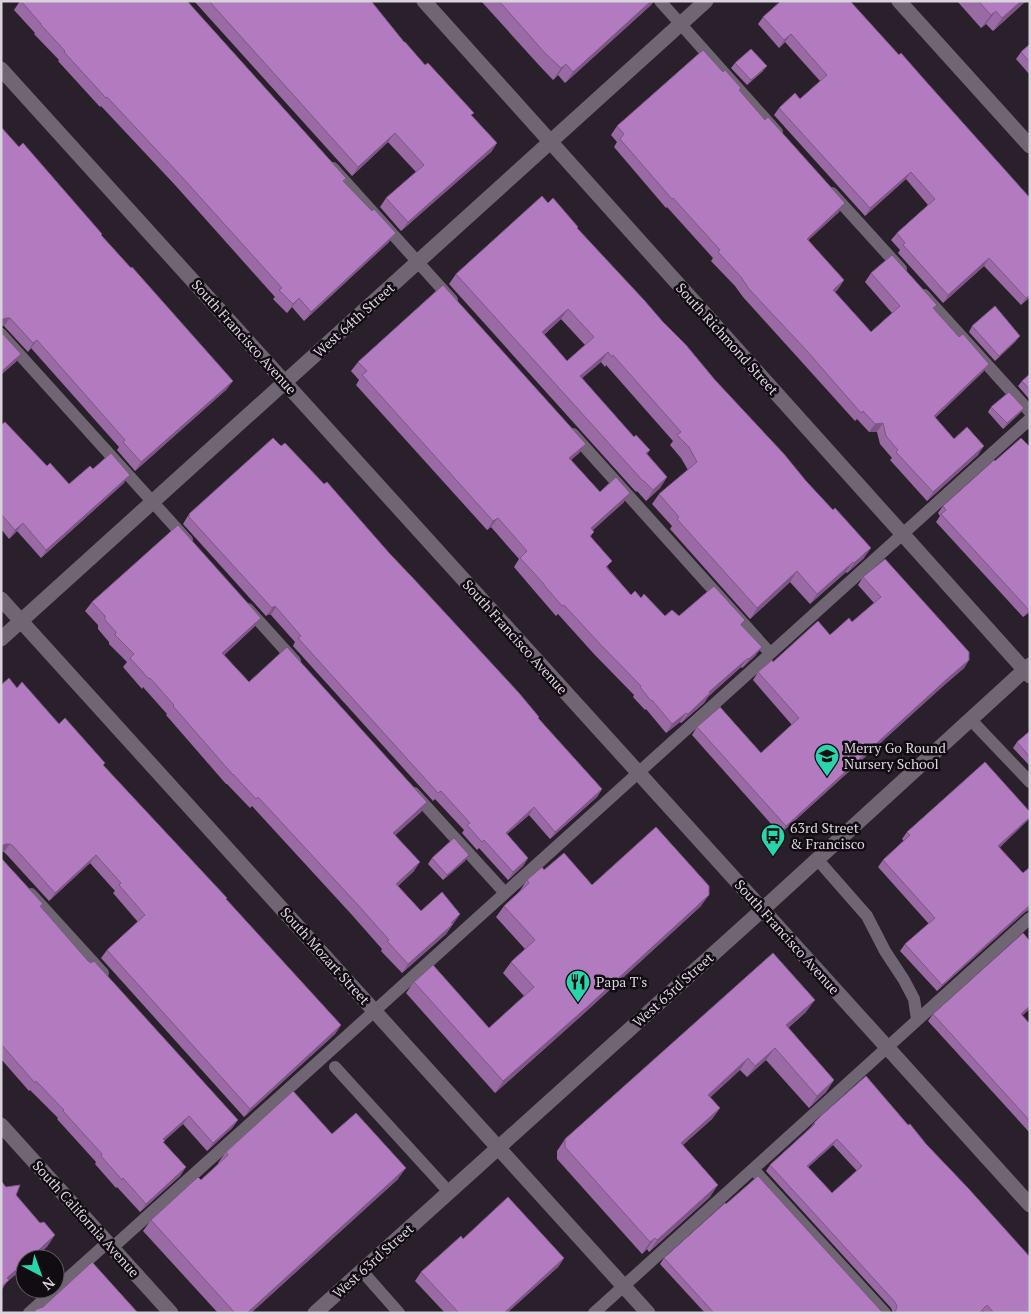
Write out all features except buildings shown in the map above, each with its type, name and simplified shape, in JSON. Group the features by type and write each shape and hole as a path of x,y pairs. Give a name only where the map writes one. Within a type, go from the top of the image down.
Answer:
{"street":[{"name":"South Richmond Street","path":"424,1 902,535 1028,670"},
{"name":"West 64th Street","path":"1,639 706,1"},
{"path":"899,1 1030,146"},
{"name":"South Francisco Avenue","path":"1,69 1030,1205"},
{"name":"South Mozart Street","path":"1,599 648,1313"},
{"name":"West 63rd Street","path":"315,1313 1028,670"},
{"name":"South California Avenue","path":"1,1125 171,1313"}],"lane":[{"path":"660,1 783,138"},
{"path":"327,161 460,309"},
{"path":"823,183 1030,412"},
{"path":"1,334 195,550"},
{"path":"29,1313 110,1245 241,1126 374,1011 1030,419"},
{"path":"566,426 770,653"},
{"path":"241,601 300,666"},
{"path":"971,720 1030,782"},
{"path":"406,784 504,893"},
{"path":"817,859 867,916 885,951 914,999 918,1019"},
{"path":"21,882 113,984"},
{"path":"594,1313 918,1019 1021,932 1030,918"},
{"path":"335,1067 449,1192"},
{"path":"753,1169 885,1313"},
{"path":"362,1271 399,1313"}],"place":[{"name":"Merry Go Round Nursery School","path":"827,777"},
{"name":"63rd Street & Francisco","path":"773,857"},
{"name":"Papa T's","path":"578,1003"}]}
